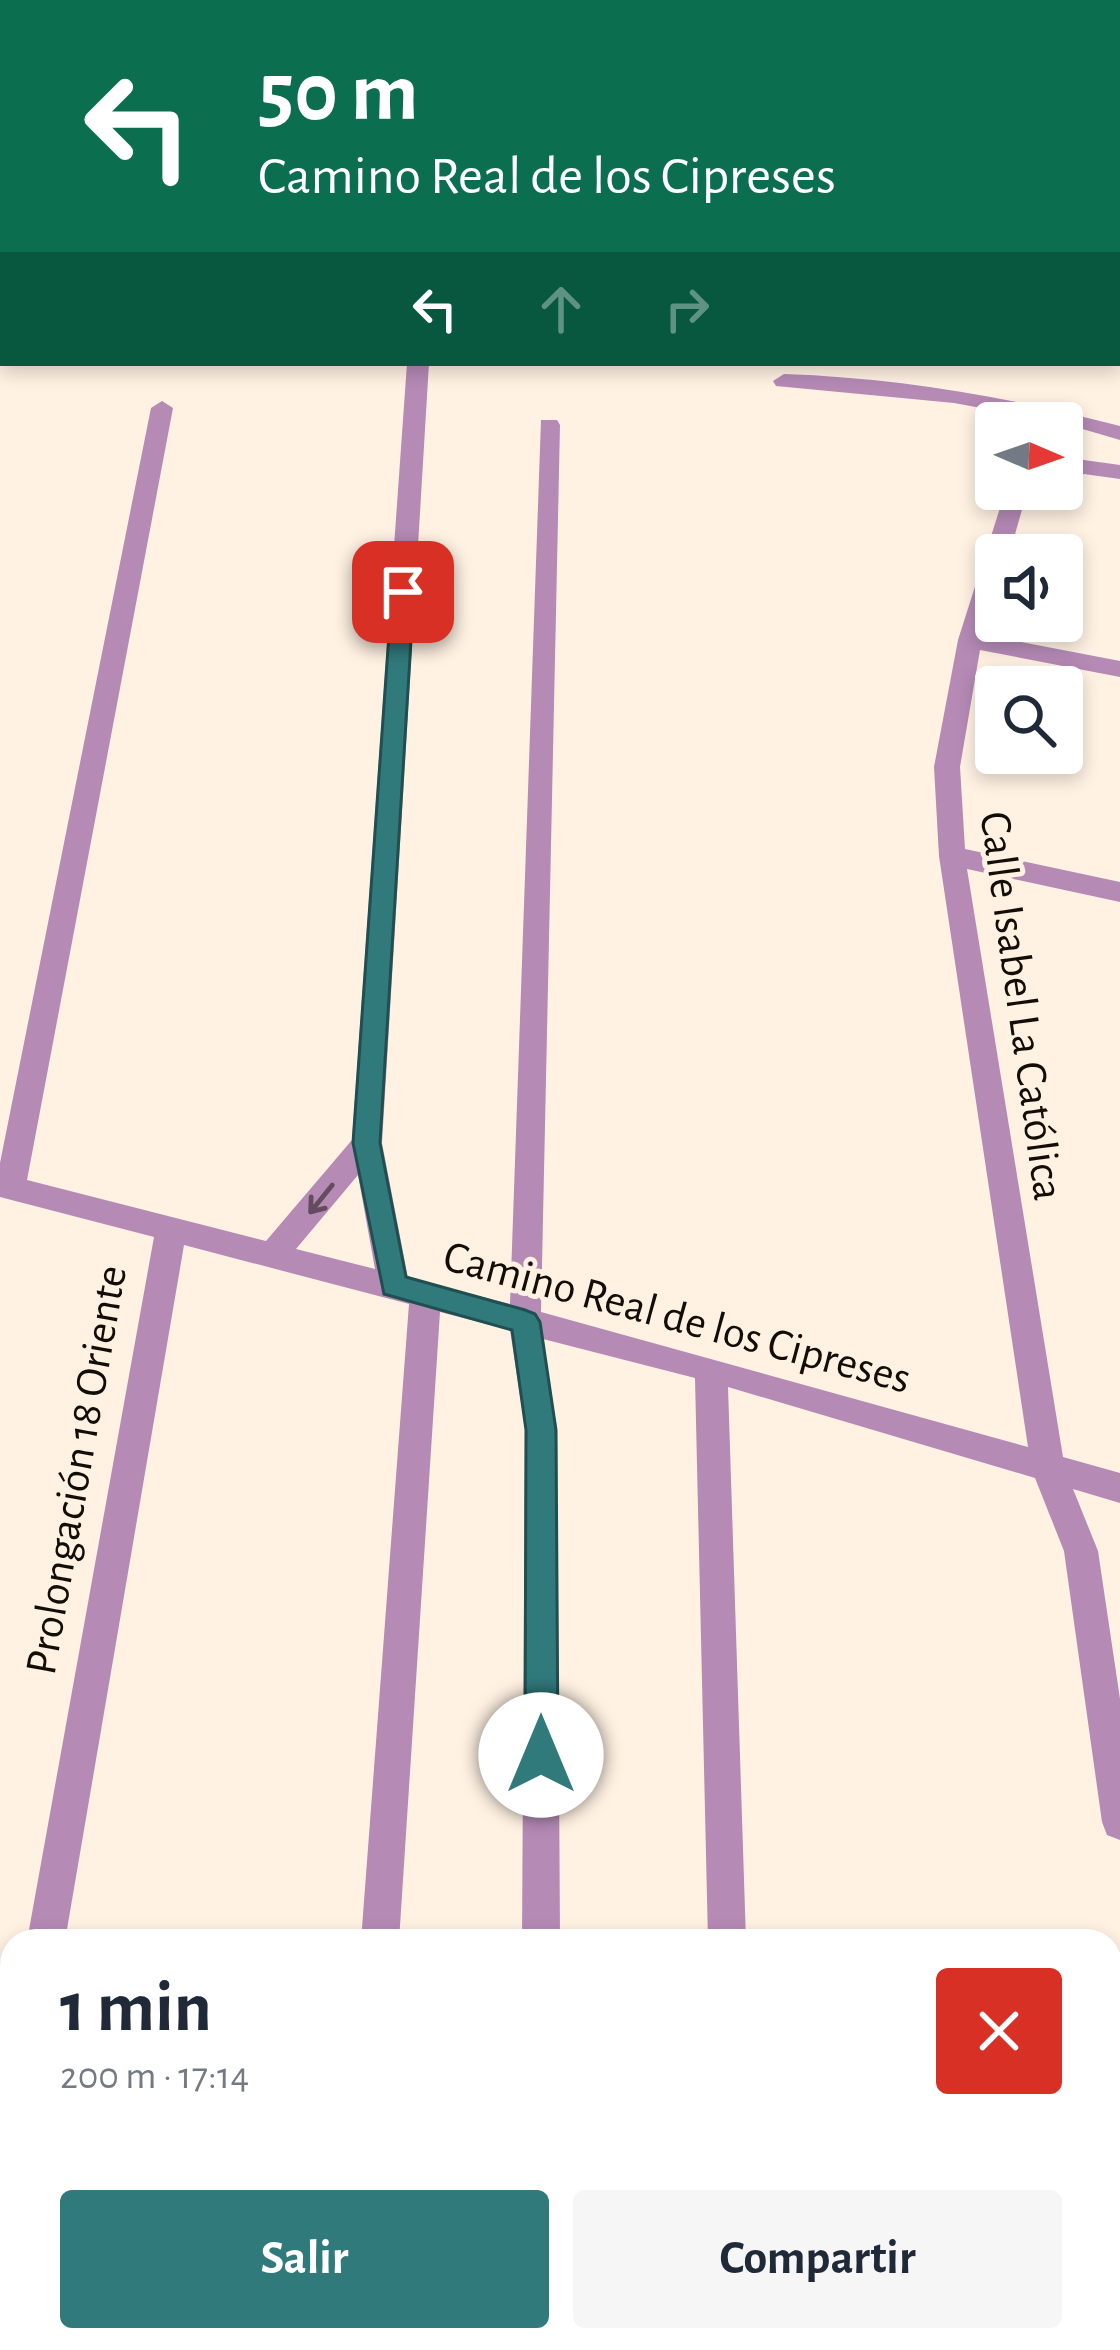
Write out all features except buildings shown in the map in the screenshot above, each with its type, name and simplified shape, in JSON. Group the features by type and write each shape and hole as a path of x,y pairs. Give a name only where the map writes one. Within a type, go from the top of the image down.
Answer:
{"street":[{"path":"381,1929 409,1290 367,1143 418,366"},
{"path":"784,381 855,381 975,404"},
{"path":"5,1186 162,408"},
{"path":"541,1929 541,1430 525,1322 549,424"},
{"path":"1083,426 1120,433"},
{"path":"1083,467 1120,472"},
{"name":"Calle Isabel La Católica","path":"975,624 947,767 952,856 1048,1469 1081,1551 1120,1822"},
{"path":"970,640 1120,669"},
{"path":"952,856 1120,892"},
{"path":"274,1254 367,1143"},
{"name":"Camino Real de los Cipreses","path":"5,1186 710,1369 1120,1488"},
{"name":"Prolongación 18 Oriente","path":"48,1929 171,1228"},
{"path":"710,1369 727,1929"}],"route":[{"path":"403,592 367,1143 394,1286 525,1322 541,1430 541,1755"}]}
